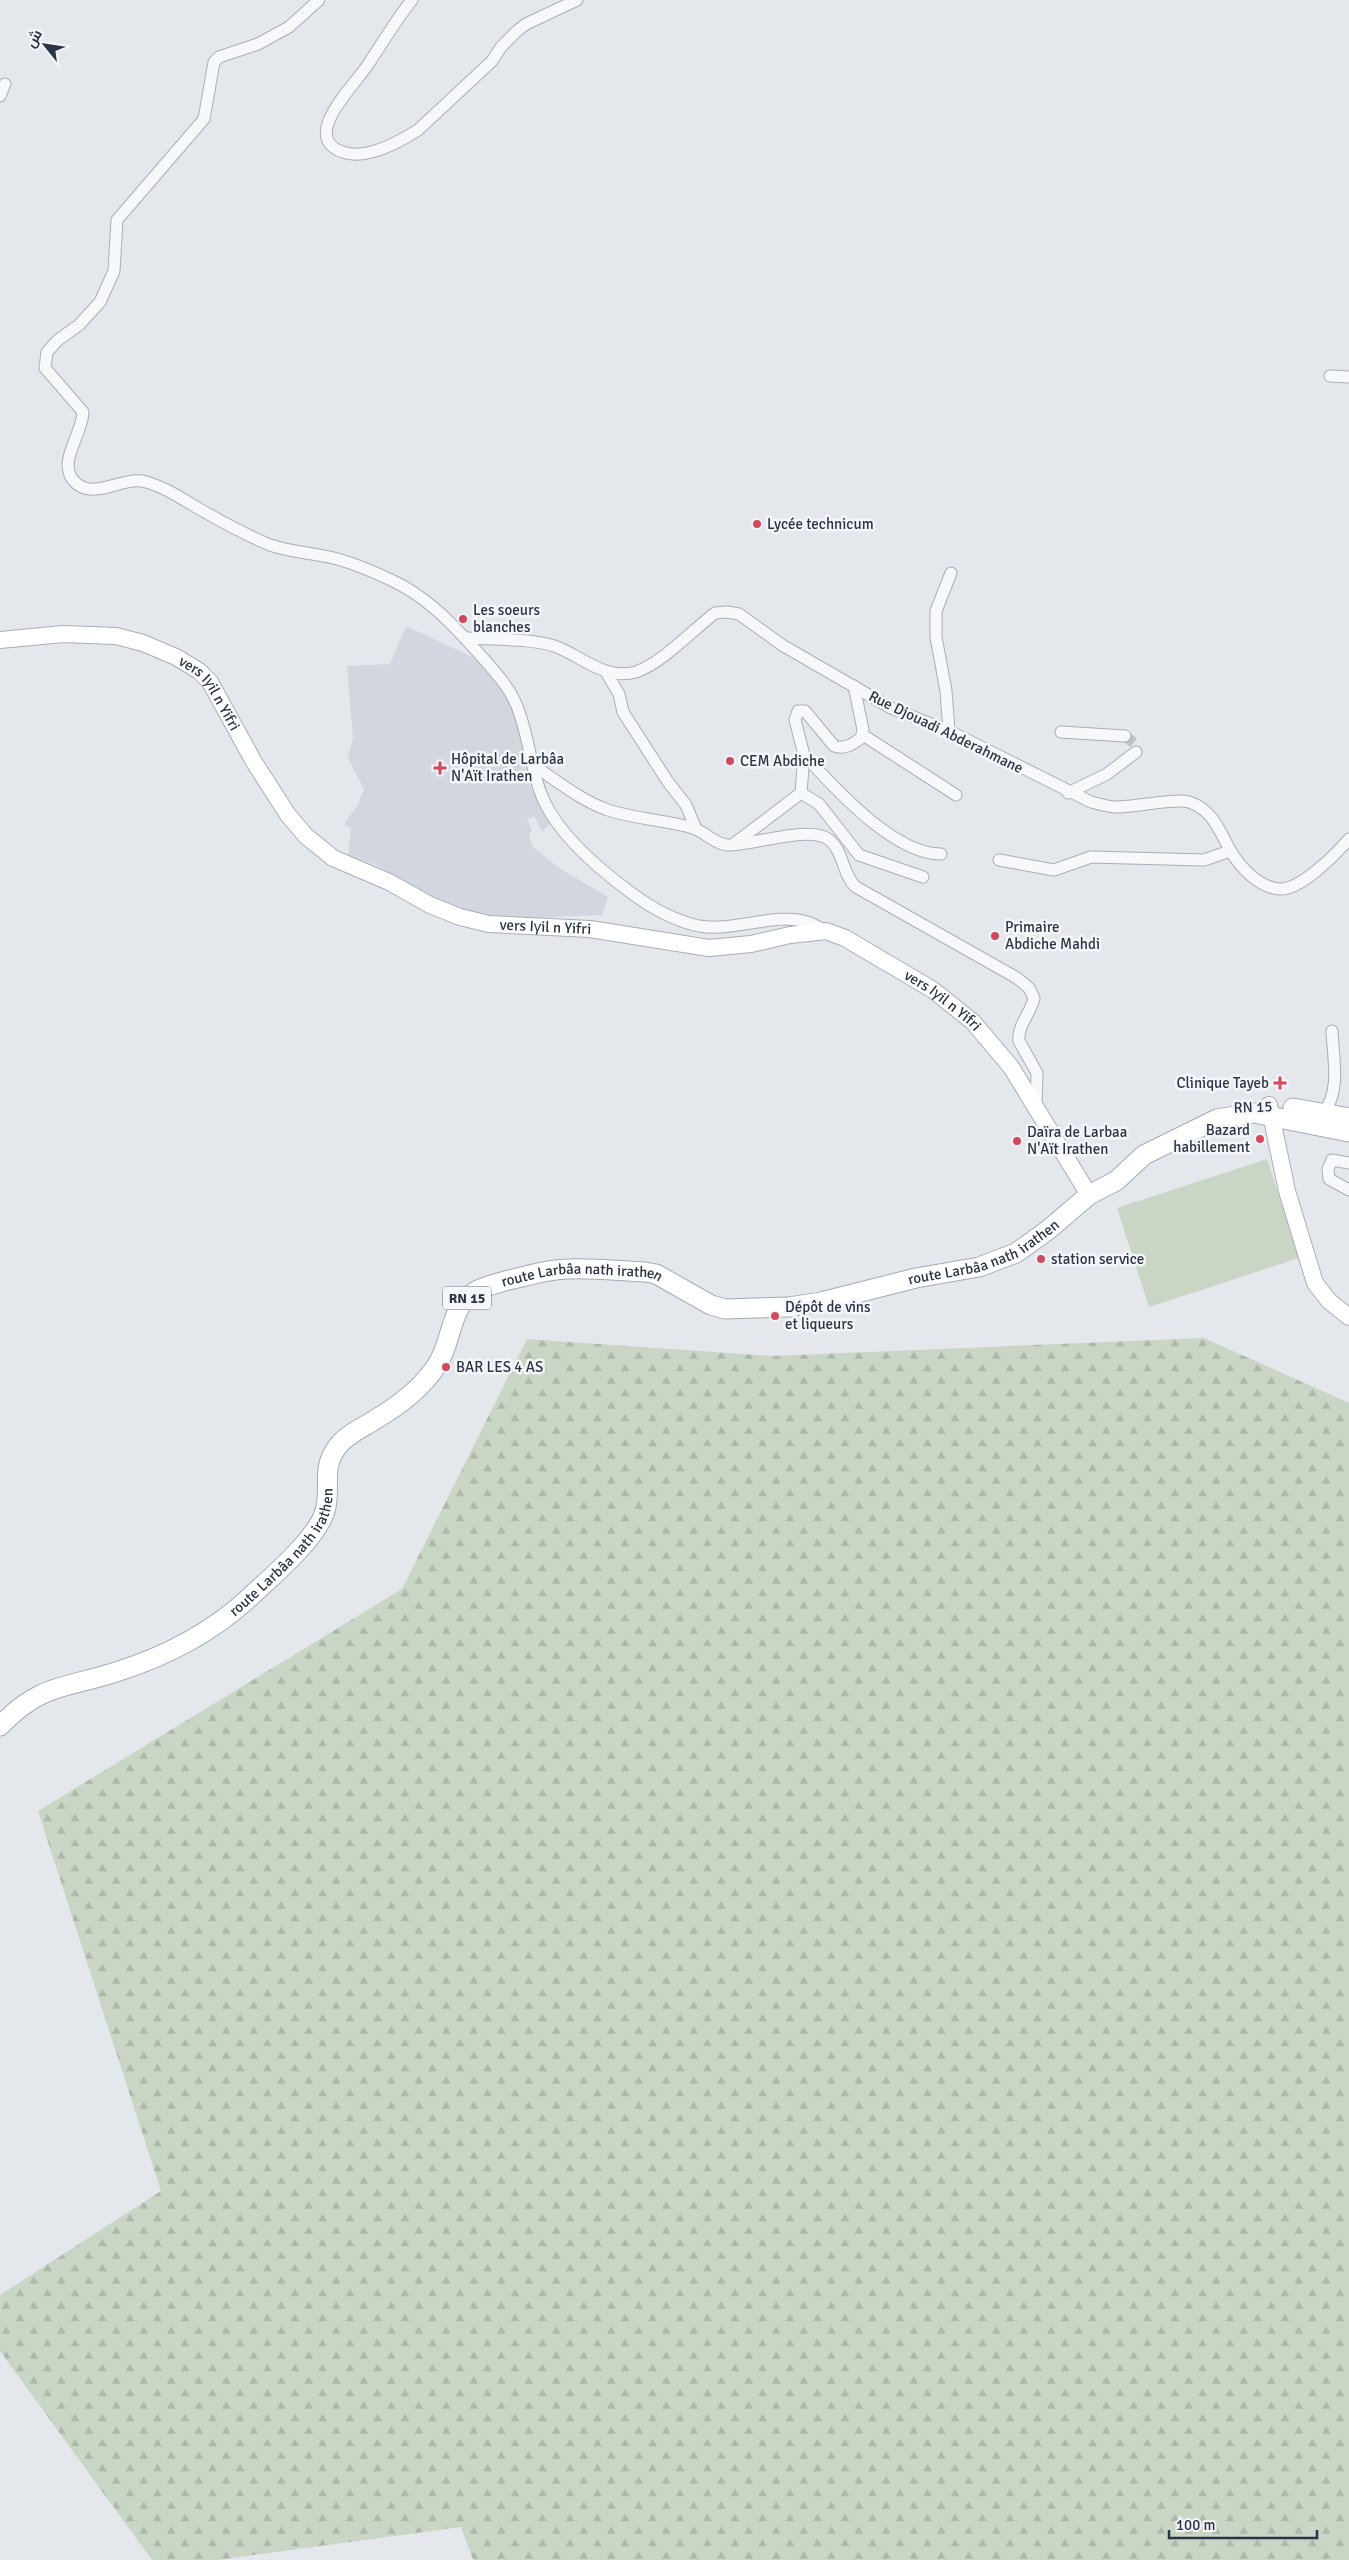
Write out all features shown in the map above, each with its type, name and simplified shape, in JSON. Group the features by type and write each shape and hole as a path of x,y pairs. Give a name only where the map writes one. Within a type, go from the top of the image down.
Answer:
{"main road":[{"name":"vers Iγil n Yifri","path":"0,640 63,634 116,636 143,643 176,657 199,671 210,682 254,762 288,815 306,836 333,858 389,882 430,905 460,917 489,924 590,929 708,948 751,944 790,935 826,931 845,938 933,990 973,1022 1011,1066 1093,1193"},
{"name":"RN 15","path":"1270,1110 1349,1132"},
{"name":"RN 15","path":"1093,1193 1116,1180 1144,1155 1217,1119 1241,1113 1270,1110 1324,1112 1349,1118"},
{"path":"1270,1110 1287,1191 1315,1283 1329,1301 1349,1317"},
{"name":"route Larbâa nath irathen","path":"0,1726 20,1706 46,1690 117,1672 178,1647 221,1620 248,1598 302,1546 320,1522 327,1497 326,1472 339,1443 394,1408 420,1386 443,1354 460,1304 476,1291 521,1277 567,1268 656,1274 711,1305 725,1309 789,1307 821,1302 916,1278 997,1262 1016,1253 1042,1235 1093,1193"}],"street":[{"path":"319,0 289,27 258,44 218,58 214,62 204,119 117,220 114,271 100,302 79,325 58,340 47,352 45,368 83,412 82,425 70,452 67,468 72,478 80,487 91,490 124,481 145,481 179,497 232,527 274,546 341,560 391,579 436,607 467,638 516,702 528,741 539,790 557,824 595,862 631,893 672,917 701,926 735,926 775,921 806,921 826,931"},
{"path":"412,0 399,15 366,67 335,106 327,130 327,139 337,151 350,154 364,153 406,138 418,130 492,62 501,47 517,31 526,24 577,0"},
{"path":"0,96 5,84"},
{"path":"1330,376 1349,377"},
{"path":"949,731 946,691 936,637 936,611 951,573"},
{"name":"Rue Djouadi Abderahmane","path":"467,638 536,642 554,646 606,672 621,674 636,672 653,663 715,613 727,612 749,620 782,645 891,708 949,731 1090,802 1115,807 1188,801 1204,809 1216,822 1241,867 1264,885 1281,890 1298,884 1332,858 1349,839"},
{"path":"606,672 619,694 623,712 668,782 686,806 696,829"},
{"path":"854,686 863,735 956,795"},
{"path":"734,844 800,793 804,755 795,720 796,714 800,709 805,711 834,746 840,748 857,741 863,735"},
{"path":"1061,732 1125,736"},
{"path":"1068,792 1107,774 1136,752"},
{"path":"804,755 864,816 914,848 927,854 941,854"},
{"path":"533,765 574,793 610,810 696,829 720,843 734,844 797,835 819,835 828,838 839,854 849,881 856,887 937,931 980,959 1023,983 1034,998 1031,1010 1018,1035 1019,1041 1037,1074 1036,1104"},
{"path":"800,793 819,804 859,856 923,877"},
{"path":"999,860 1054,870 1091,857 1204,860 1230,850"},
{"path":"1324,1112 1332,1101 1334,1088 1332,1031"},
{"path":"1349,1163 1332,1160 1328,1169 1329,1179 1349,1190"}],"shaded area":[{"name":"Hôpital de Larbâa N'Aït Irathen","path":"406,626 481,661 508,696 528,756 527,779 550,823 542,832 534,816 527,820 532,829 529,837 533,847 559,868 608,897 602,915 501,919 450,908 376,865 348,855 351,829 344,824 357,806 364,789 348,758 353,738 347,666 390,664"}],"green space":[{"path":"1267,1159 1299,1258 1149,1307 1117,1208"},
{"path":"1204,1338 1349,1403 1349,2560 473,2560 461,2527 218,2560 152,2560 0,2351 0,2295 161,2191 38,1811 402,1589 527,1339 773,1356"}],"tunnel":[{"path":"1125,736 1134,743 1136,752"}],"place":[{"name":"Lycée technicum","path":"757,524"},
{"name":"Les soeurs blanches","path":"463,619"},
{"name":"CEM Abdiche","path":"730,761"},
{"name":"Hôpital de Larbâa N'Aït Irathen","path":"440,768"},
{"name":"Primaire Abdiche Mahdi","path":"995,936"},
{"name":"Clinique Tayeb","path":"1280,1083"},
{"name":"Bazard habillement","path":"1260,1139"},
{"name":"Daïra de Larbaa N'Aït Irathen","path":"1017,1141"},
{"name":"station service","path":"1041,1259"},
{"name":"Dépôt de vins et liqueurs","path":"775,1316"},
{"name":"BAR LES 4 AS","path":"446,1367"}]}
